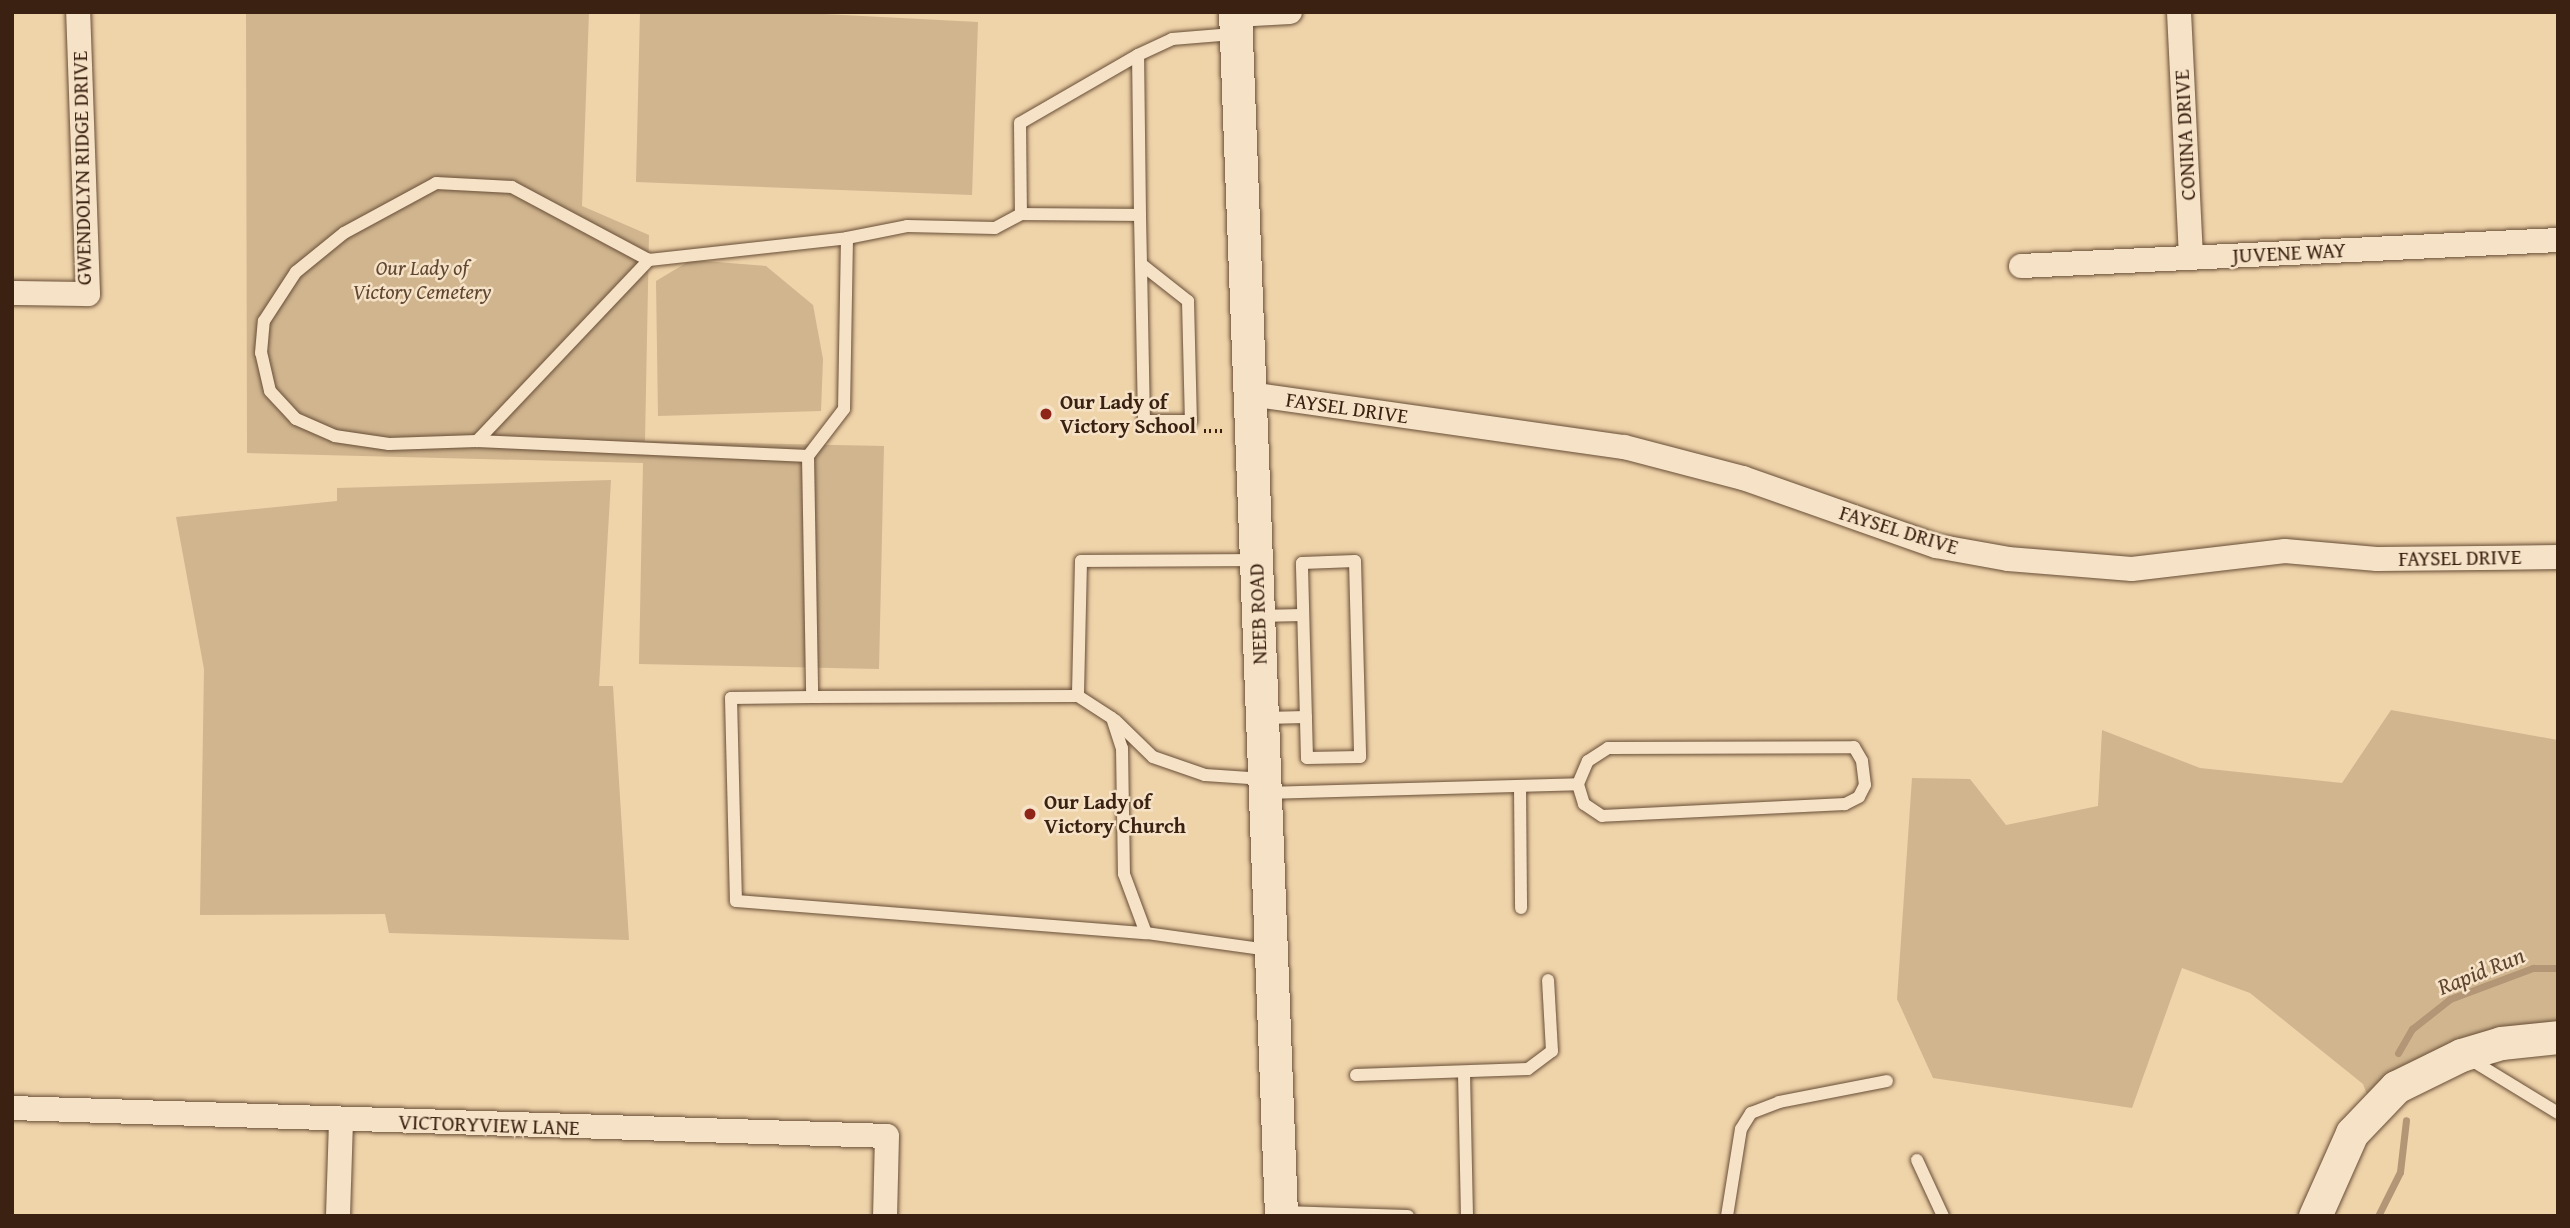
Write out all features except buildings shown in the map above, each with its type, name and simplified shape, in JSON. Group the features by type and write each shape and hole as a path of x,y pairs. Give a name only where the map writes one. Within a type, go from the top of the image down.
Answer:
{"street":[{"name":"GWENDOLYN RIDGE DRIVE","path":"12,293 88,294 78,12"},
{"path":"1235,21 1290,12"},
{"name":"CONINA DRIVE","path":"2179,12 2191,258"},
{"name":"NEEB ROAD","path":"1235,21 1281,1214"},
{"name":"JUVENE WAY","path":"2021,266 2558,240"},
{"name":"FAYSEL DRIVE","path":"1250,394 1624,447 1743,478 1936,546 2008,559 2132,569 2285,551 2378,559 2558,557"},
{"path":"2315,1216 2352,1133 2372,1108 2396,1087 2461,1055 2501,1043 2558,1037"},
{"name":"VICTORYVIEW LANE","path":"12,1108 887,1136 885,1216"},
{"path":"338,1216 341,1120"}],"lane":[{"path":"1021,214 1020,123 1138,55 1172,39 1235,21"},
{"path":"1138,55 1140,215 1144,421 1191,421 1188,301 1141,264"},
{"path":"808,457 477,441 389,444 335,436 296,419 271,391 261,353 264,321 296,272 345,233 436,183 512,187 649,260 847,238 907,226 995,228 1021,214 1140,215"},
{"path":"812,696 808,457 844,409 847,238"},
{"path":"477,441 649,260"},
{"path":"1078,696 1081,561 1256,560"},
{"path":"1355,561 1360,757 1307,758 1303,615 1302,563 1355,561"},
{"path":"1258,616 1303,615"},
{"path":"1272,950 1146,933 737,901 731,698 1078,696 1112,718 1153,757 1205,775 1265,786 1578,784"},
{"path":"1262,718 1306,717"},
{"path":"1112,718 1122,748 1124,874 1146,933"},
{"path":"1854,747 1862,761 1865,785 1859,797 1845,804 1602,816 1584,804 1578,784 1588,761 1608,748 1854,747"},
{"path":"1520,786 1521,908"},
{"path":"1356,1076 1528,1069 1552,1051 1548,980"},
{"path":"2461,1055 2558,1113"},
{"path":"1464,1073 1467,1216"},
{"path":"1727,1216 1741,1129 1751,1113 1779,1102 1887,1081"},
{"path":"1917,1160 1943,1216"},
{"path":"1281,1214 1408,1216"}],"path":[{"path":"1204,431 1233,431"}],"green space":[{"name":"Our Lady of Victory Cemetery","path":"246,12 589,12 582,206 649,235 645,441 884,446 879,669 639,664 643,463 247,453"},
{"path":"640,12 785,12 978,22 972,195 636,182"},
{"path":"691,260 766,266 813,305 823,359 821,411 658,416 656,281"},
{"path":"611,480 599,686 613,686 629,940 389,933 385,914 200,915 204,669 176,517 337,501 337,488"},
{"path":"2391,710 2558,740 2558,1037 2542,1037 2372,1108 2363,1084 2250,993 2182,968 2132,1108 1933,1078 1897,999 1912,778 1970,779 2006,825 2098,806 2102,730 2200,768 2342,783"}],"waterway":[{"name":"Rapid Run","path":"2398,1053 2412,1029 2450,999 2533,968 2558,968"},
{"name":"Rapid Run","path":"2378,1216 2400,1172 2406,1120"}],"place":[{"name":"Our Lady of Victory School","path":"1046,414"},
{"name":"Our Lady of Victory Church","path":"1030,814"}]}
